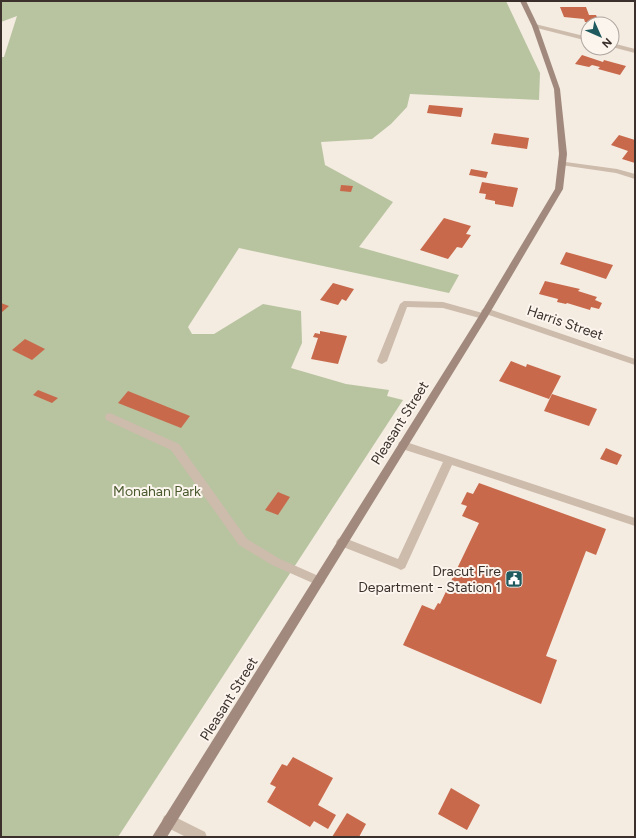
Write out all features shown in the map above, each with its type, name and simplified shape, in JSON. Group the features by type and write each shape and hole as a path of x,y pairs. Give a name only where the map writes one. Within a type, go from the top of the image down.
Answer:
{"main road":[{"name":"Pleasant Street","path":"159,837 484,314 559,189 563,154 557,89 534,26 523,1"}],"street":[{"path":"534,26 580,37"},
{"path":"620,47 635,50"},
{"path":"561,163 617,171 635,177"},
{"name":"Harris Street","path":"382,361 404,304 443,305 484,314 635,362"},
{"path":"110,417 175,447 243,542 276,562 319,581"},
{"path":"403,445 635,522"},
{"path":"342,542 400,565 449,460"},
{"path":"169,821 200,837"}],"green space":[{"name":"Monahan Park","path":"1,1 506,1 540,73 539,100 410,94 407,107 391,124 372,139 321,142 325,165 393,202 359,247 459,275 449,293 239,248 188,327 192,334 214,334 263,304 301,311 302,343 291,368 346,384 389,390 387,396 403,400 118,837 1,837 1,57 4,57 17,16 1,22"}],"building":[{"path":"560,7 586,7 589,15 596,16 580,16 580,19 564,17"},
{"path":"581,56 585,56 603,62 604,60 626,66 620,75 598,69 600,67 592,65 589,67 575,64"},
{"path":"429,105 463,108 461,117 427,113"},
{"path":"494,133 529,138 527,149 491,144"},
{"path":"619,135 635,140 635,163 622,159 628,151 611,145"},
{"path":"471,169 488,172 486,178 469,175"},
{"path":"482,182 518,188 513,207 495,204 495,201 485,199 486,194 479,193"},
{"path":"341,185 353,186 351,192 340,191"},
{"path":"444,218 471,226 466,234 471,235 462,248 457,247 448,259 420,250"},
{"path":"566,252 613,265 606,279 560,264"},
{"path":"545,281 580,289 578,291 597,297 595,300 602,303 599,309 591,307 590,310 567,303 557,302 558,299 539,294"},
{"path":"333,283 354,289 346,301 342,299 338,305 320,300"},
{"path":"1,303 9,306 1,313"},
{"path":"320,331 347,336 338,364 311,359 318,338 313,337 315,333 320,334"},
{"path":"25,339 45,349 32,360 12,350"},
{"path":"511,361 526,367 527,364 561,376 549,399 499,381"},
{"path":"38,390 58,398 52,403 33,395"},
{"path":"128,391 190,416 181,428 118,403"},
{"path":"552,394 597,409 589,426 544,411"},
{"path":"606,448 622,455 617,465 600,459"},
{"name":"Dracut Fire Department - Station 1","path":"479,483 606,529 596,555 586,551 546,656 557,660 541,704 403,645 422,605 434,610 438,603 440,604 479,523 462,516 467,506 461,504 467,492 473,494"},
{"path":"278,492 290,497 278,515 265,510"},
{"path":"293,757 333,778 318,805 336,815 328,829 314,821 310,827 267,802 276,787 270,784 282,764 287,766"},
{"path":"451,788 480,805 467,830 438,814"},
{"path":"347,813 366,824 359,837 332,837"}],"place":[{"name":"Dracut Fire Department - Station 1","path":"514,579"}]}
